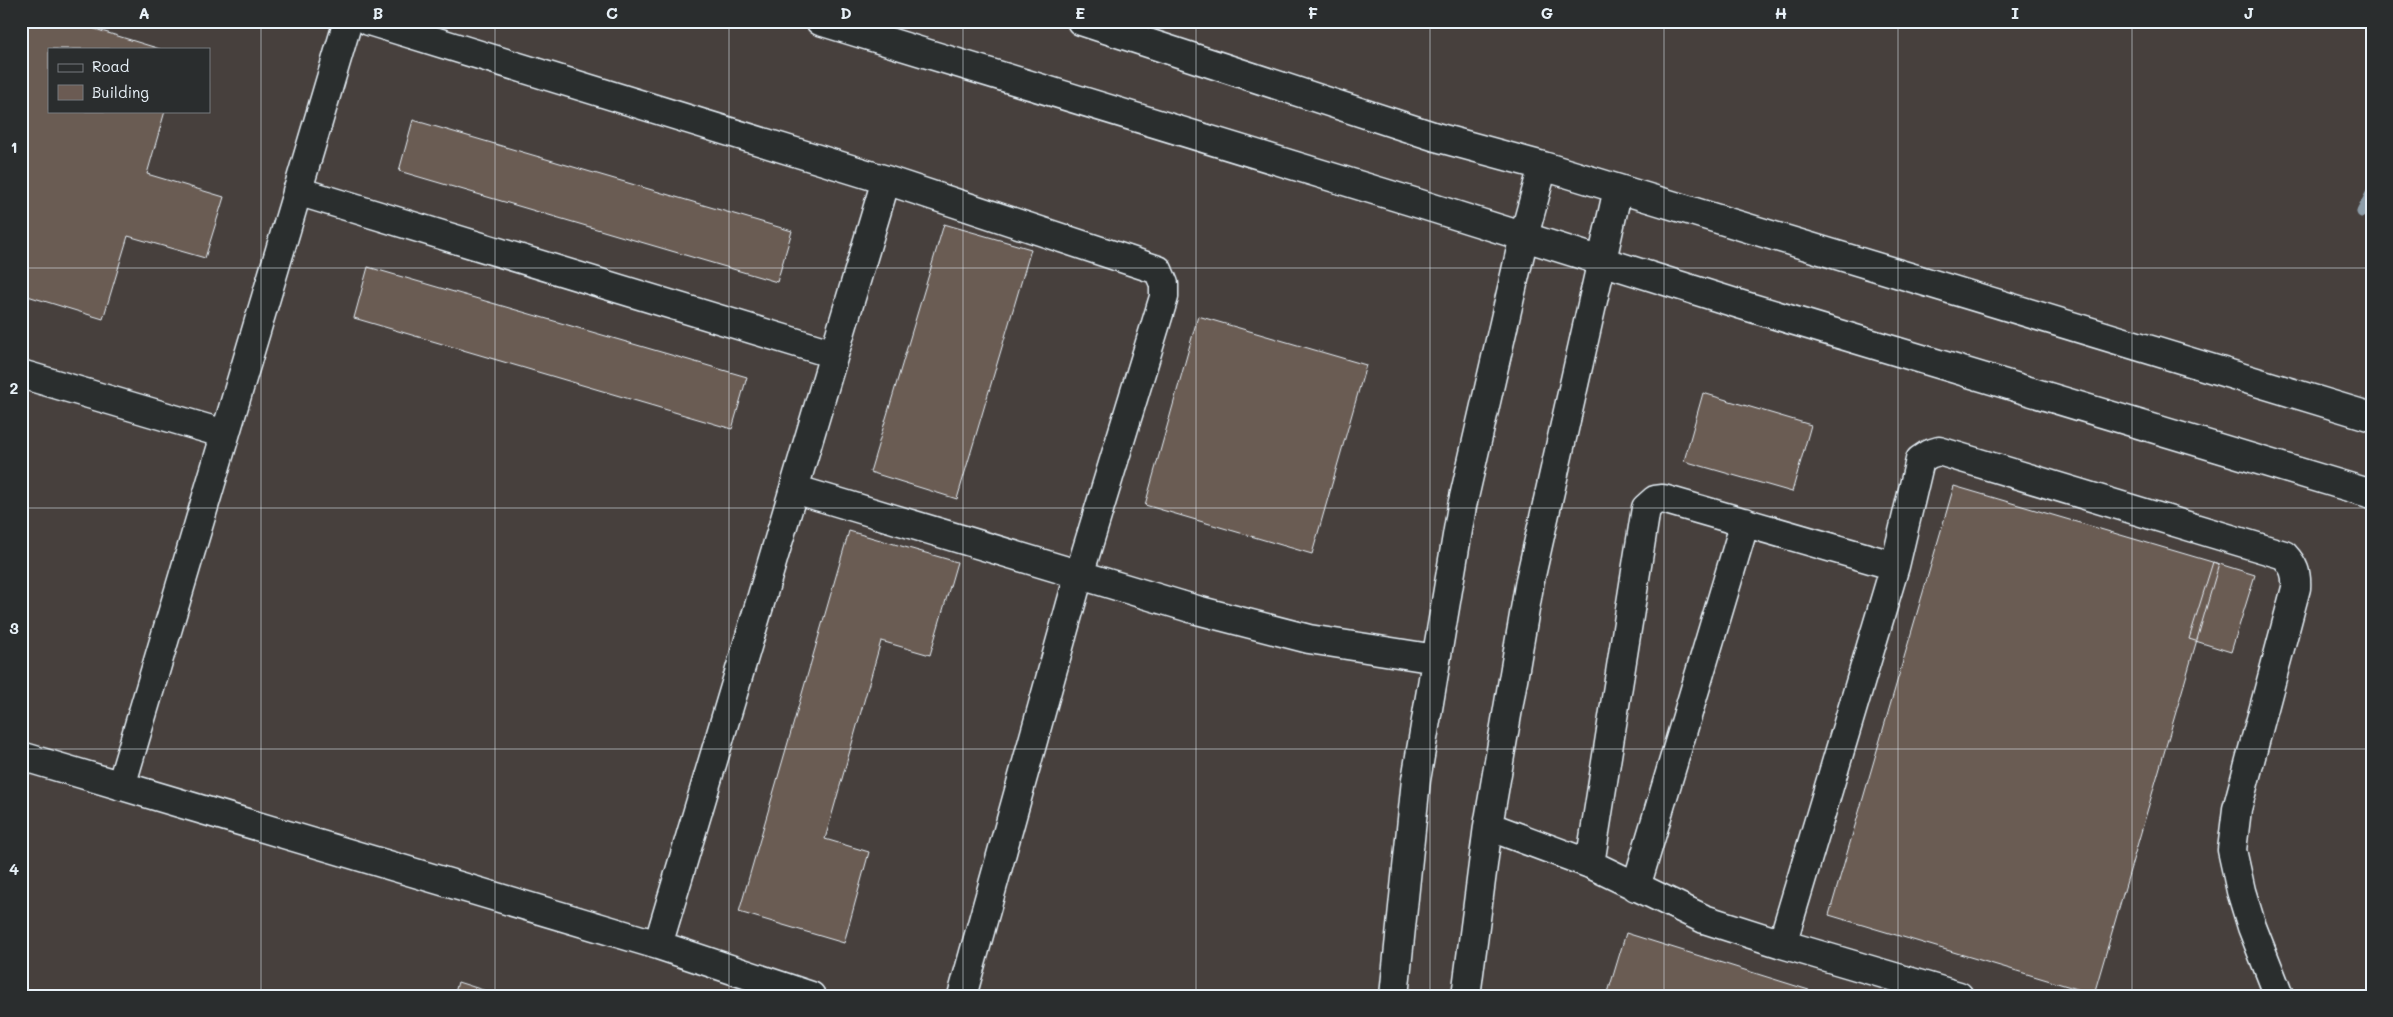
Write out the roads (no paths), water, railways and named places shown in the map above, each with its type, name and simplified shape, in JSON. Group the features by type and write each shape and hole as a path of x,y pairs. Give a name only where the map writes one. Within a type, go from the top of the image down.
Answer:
{"street":[{"path":"121,786 348,21"},
{"path":"369,21 886,180 1158,270 1164,284 1164,297 1079,575 962,996"},
{"path":"820,21 1600,259 1742,305 2372,494"},
{"path":"1081,21 1436,137 1543,166 2372,416"},
{"path":"1394,996 1416,780 1462,506 1524,236 1543,166"},
{"path":"658,945 886,180"},
{"path":"1466,996 1488,826 1530,580 1600,259 1618,189"},
{"path":"298,191 834,354"},
{"path":"21,374 225,434"},
{"path":"1782,944 1895,566 1920,460 1929,454 1939,451 2284,555 2295,570 2296,588 2237,809 2232,850 2240,891 2279,996"},
{"path":"794,489 1197,610 1309,639 1436,659"},
{"path":"1590,864 1646,508 1655,500 1663,499 1895,566"},
{"path":"1636,887 1745,522"},
{"path":"21,756 658,945 811,996"},
{"path":"1488,826 1590,864 1704,919 1960,996"}],"waterway":[{"path":"2362,212 2372,192"}]}
